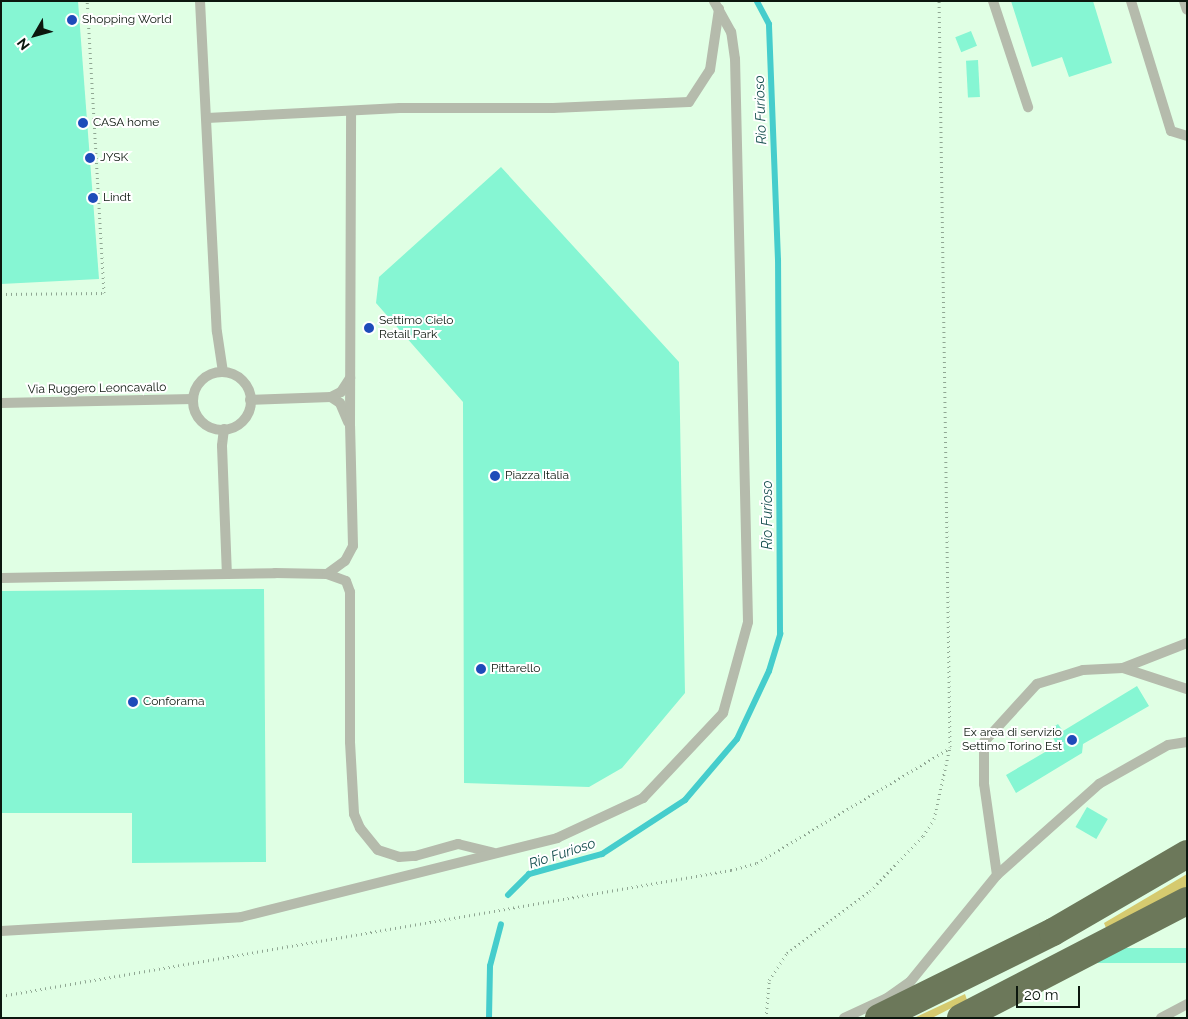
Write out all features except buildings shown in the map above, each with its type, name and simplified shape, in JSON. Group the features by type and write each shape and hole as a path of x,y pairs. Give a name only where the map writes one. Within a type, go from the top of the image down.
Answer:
{"highway":[{"path":"879,1018 1053,932 1187,854"},
{"path":"961,1018 1187,901"}],"lane":[{"path":"200,1 217,332 223,372"},
{"path":"993,1 1028,107"},
{"path":"1130,1 1170,131 1187,136"},
{"path":"1184,1 1187,10"},
{"path":"207,118 351,113 400,108 554,108 689,102 710,70 717,5"},
{"path":"1,931 241,917 557,838 643,798 723,712 746,631 748,612 735,59 731,32 717,5"},
{"path":"327,574 345,562 353,546 350,426 351,113"},
{"path":"223,372 239,378 246,385 250,400 248,413 242,421 224,429 215,428 199,418 193,399 200,382 214,373 223,372"},
{"path":"250,400 331,397 341,392 350,377"},
{"path":"331,397 340,403 350,426"},
{"name":"Via Ruggero Leoncavallo","path":"1,403 193,399"},
{"path":"224,429 222,446 228,574"},
{"path":"1,578 327,574 346,581 350,592 350,742 354,814 360,828 378,850 400,857 415,856 458,844 496,854"},
{"path":"997,875 984,784 984,742 1037,684 1083,670 1122,668 1187,643"},
{"path":"1122,668 1187,689"},
{"path":"844,1018 887,998 910,982 997,875 1099,784 1168,745 1187,742"},
{"path":"1161,1018 1187,1004"}],"path":[{"path":"1,294 104,293 87,1"},
{"path":"766,1018 769,980 787,954 870,891 926,831 934,819 950,747 939,1"},
{"path":"1,996 731,870 757,863 950,747"}],"shaded area":[{"path":"1187,874 1187,887 1106,928 1104,923"},
{"path":"965,994 967,1000 932,1018 914,1018"}],"waterway":[{"name":"Rio Furioso","path":"508,895 529,874 602,854 685,800 737,739 769,671 780,634 778,260 769,24 757,1"},
{"name":"Rio Furioso","path":"489,1018 490,966 501,924"}],"place":[{"name":"Shopping World","path":"72,20"},
{"name":"CASA home","path":"83,123"},
{"name":"JYSK","path":"90,158"},
{"name":"Lindt","path":"93,198"},
{"name":"Settimo Cielo Retail Park","path":"369,328"},
{"name":"Piazza Italia","path":"495,476"},
{"name":"Pittarello","path":"481,669"},
{"name":"Conforama","path":"133,702"},
{"name":"Ex area di servizio Settimo Torino Est","path":"1072,740"}]}
